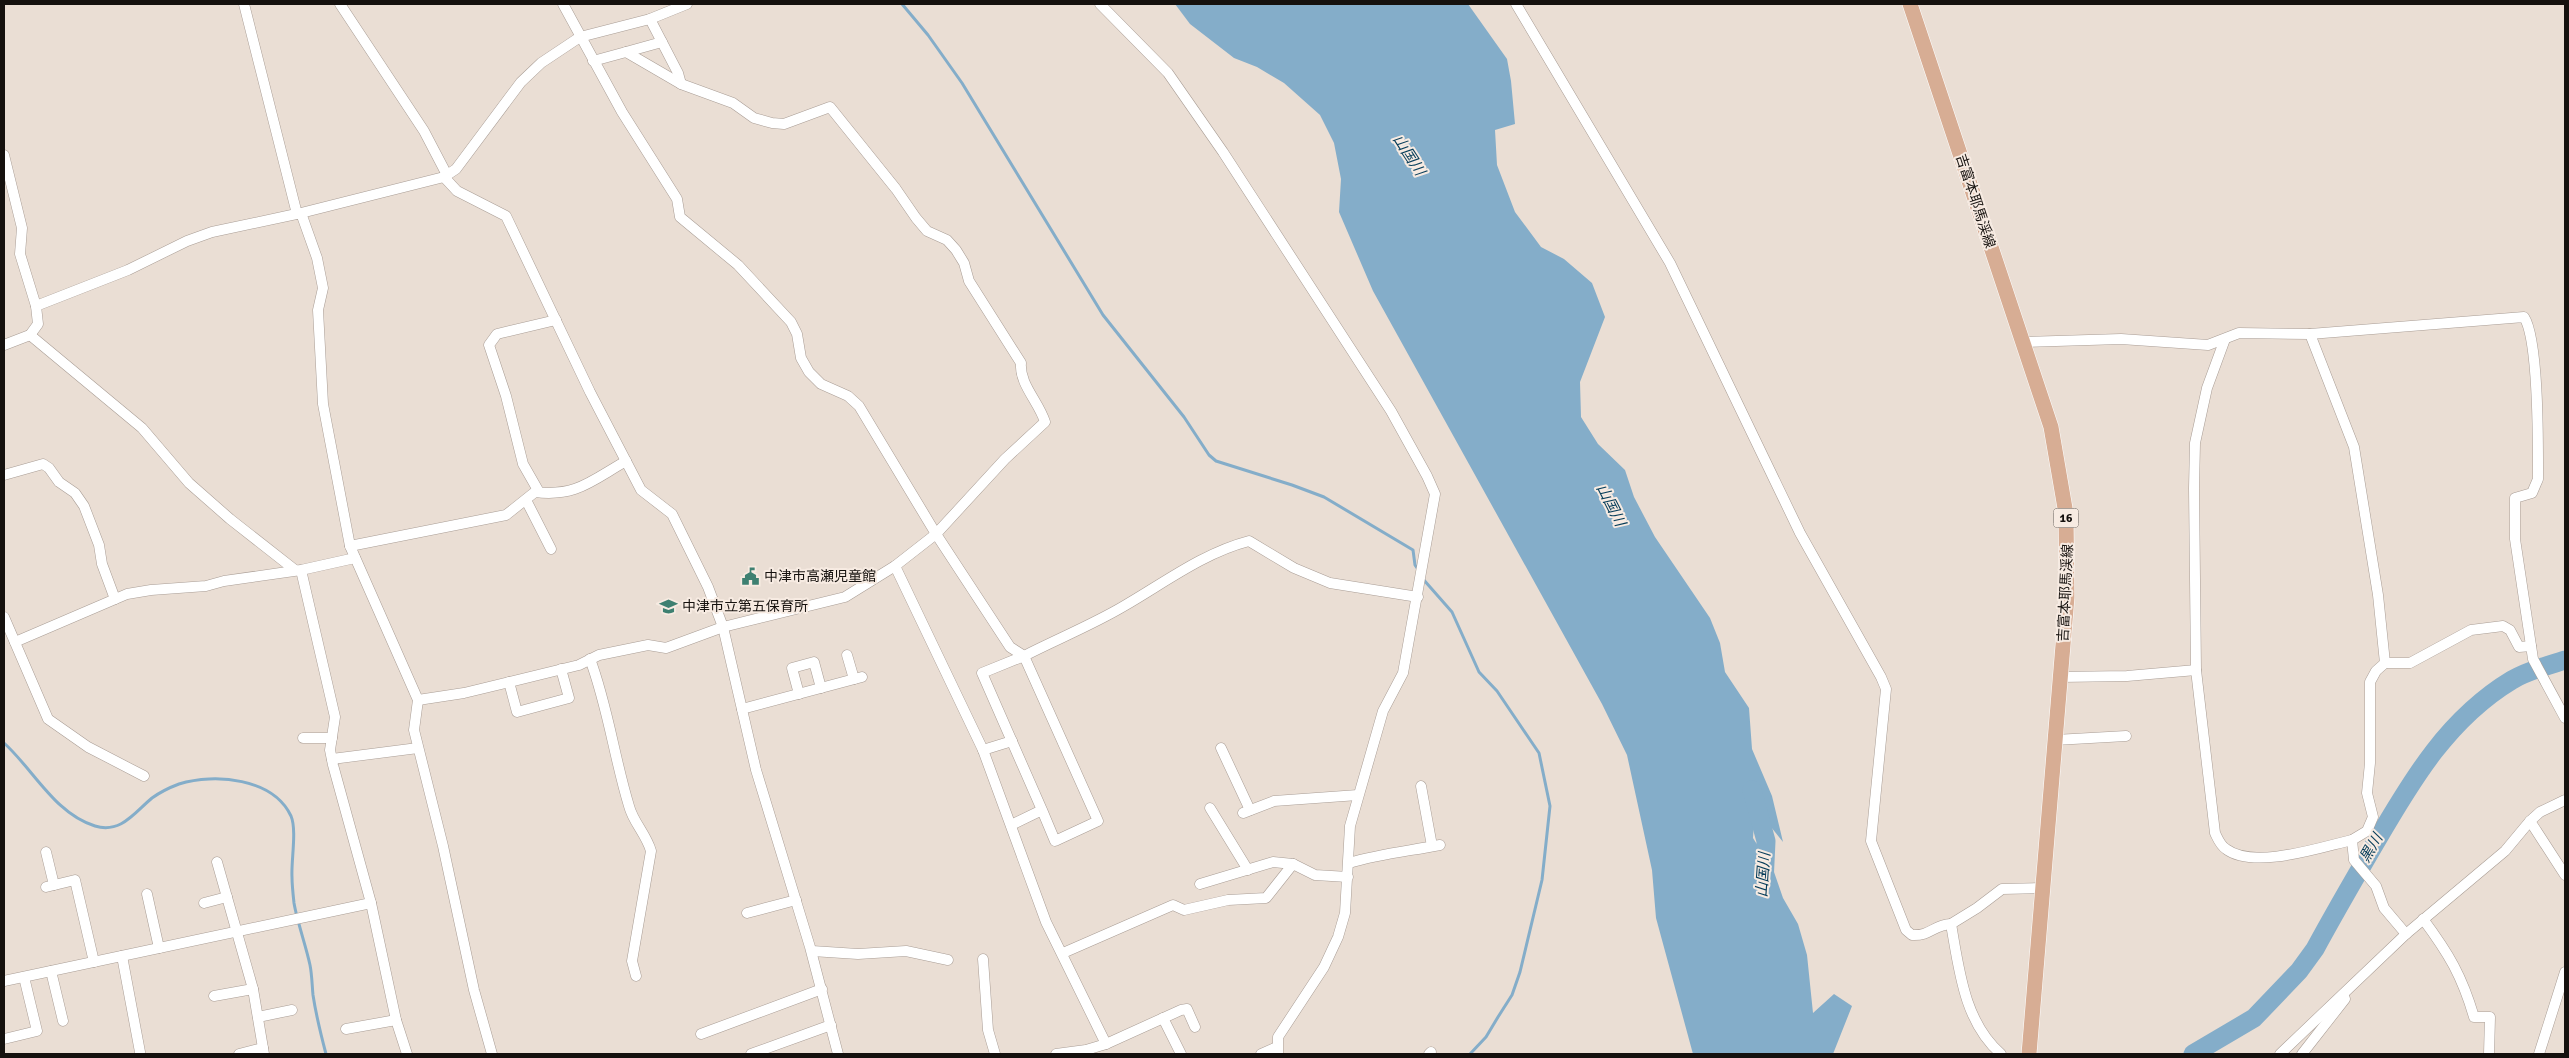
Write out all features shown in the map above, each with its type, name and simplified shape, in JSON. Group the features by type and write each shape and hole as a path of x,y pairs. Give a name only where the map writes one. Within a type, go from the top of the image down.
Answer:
{"main road":[{"name":"吉富本耶馬渓線","path":"1910,4 2051,427 2066,514 2068,577 2029,1054"}],"street":[{"path":"244,4 299,214 317,258 323,288 318,310 323,404 350,546 418,700 414,730 443,846 474,990 492,1054"},
{"path":"340,4 424,131 445,176 457,191 506,216 590,392 641,490 672,514 708,587 723,626 756,770 812,951 838,1054"},
{"path":"563,4 622,112 677,199 680,217 738,265 791,322 796,334 801,358 809,372 821,384 848,396 859,406 936,534 1010,647 1024,656 1098,822 1055,841 982,673 1024,656 1123,607 1161,582 1229,546 1248,541 1294,568 1330,583 1418,597"},
{"path":"36,306 128,270 187,241 212,232 299,214 445,176 456,170 521,82 541,63 580,37 650,19 672,6 687,4"},
{"path":"1100,4 1168,72 1223,152 1391,412 1435,494 1403,673 1383,711 1350,826 1346,913 1338,937 1324,967 1278,1037 1278,1051 1261,1054"},
{"path":"1516,4 1670,263 1800,533 1881,677 1886,689 1871,841 1906,930 1912,936 1924,936 1941,924 1951,924 1977,908 2002,889 2043,888"},
{"path":"650,19 678,73 681,84"},
{"path":"594,61 662,42"},
{"path":"418,700 464,693 561,670 579,665 599,655 648,645 666,648 723,626 845,597 895,566 936,534 1005,459 1046,422 1020,374 1021,363 969,282 964,263 956,250 947,240 927,230 916,218 896,189 830,107 784,124 772,123 754,118 734,103 681,84 626,52"},
{"path":"4,155 22,228 20,254 36,306 38,324 30,335 4,344"},
{"path":"2022,342 2122,339 2208,346 2239,332 2310,334 2524,317 2529,325 2534,366 2538,479 2532,493 2515,498 2515,539 2533,659 2565,718"},
{"path":"539,492 523,464 506,396 489,345 498,334 556,320"},
{"path":"2310,334 2354,447 2378,595 2385,663"},
{"path":"30,335 142,428 190,482 230,519 298,570 335,717 332,759 371,903 396,1020 407,1054"},
{"path":"2226,339 2207,388 2195,443 2193,548 2196,670 2215,833 2220,843 2232,852 2258,857 2291,854 2352,840 2367,831 2373,817 2367,793 2370,764 2370,682 2376,671 2385,663 2410,663 2471,630 2503,626 2510,630 2519,647 2531,646"},
{"path":"350,546 506,515 534,492 558,494 573,492 626,461"},
{"path":"4,475 43,464 49,468 59,482 75,493 84,506 99,545 102,564 115,599"},
{"path":"526,500 551,549"},
{"path":"15,642 127,594 151,590 206,586 224,580 298,570 355,558"},
{"path":"895,566 983,750 1046,922 1063,953 1106,1044"},
{"path":"4,617 48,719 88,747 144,776"},
{"path":"742,709 858,678 847,655"},
{"path":"590,659 600,687 629,808 648,840 651,851 632,961 636,976"},
{"path":"799,694 792,668 814,662 821,688"},
{"path":"509,682 517,712 569,698 561,670"},
{"path":"2060,677 2127,676 2196,670"},
{"path":"2055,740 2126,736"},
{"path":"303,738 332,738"},
{"path":"983,750 1012,741"},
{"path":"332,759 418,748"},
{"path":"1221,748 1246,811 1274,801 1358,795"},
{"path":"1348,862 1381,854 1399,853 1436,846 1420,786"},
{"path":"2280,1054 2406,934 2505,851 2540,812 2565,800"},
{"path":"1210,808 1248,870"},
{"path":"1011,825 1042,810"},
{"path":"2530,821 2565,875"},
{"path":"2352,840 2354,860 2376,886 2384,908 2406,934"},
{"path":"46,852 50,886 74,880 94,962"},
{"path":"217,862 253,988 264,1051 239,1054"},
{"path":"1200,884 1273,862 1293,864 1315,875 1348,877"},
{"path":"1063,953 1173,905 1184,910 1228,900 1266,898 1293,864"},
{"path":"147,894 158,948"},
{"path":"204,903 227,897"},
{"path":"747,913 796,900"},
{"path":"4,981 236,930 371,903"},
{"path":"2423,919 2453,962 2464,982 2474,1017 2490,1017 2489,1054"},
{"path":"1951,924 1959,969 1969,1007 1977,1026 2001,1054"},
{"path":"812,951 858,954 906,951 948,960"},
{"path":"122,956 140,1052"},
{"path":"983,959 988,1030 994,1054"},
{"path":"51,971 63,1021"},
{"path":"2539,1054 2565,972"},
{"path":"4,1039 37,1031 24,977"},
{"path":"214,996 253,988"},
{"path":"701,1034 822,989"},
{"path":"2302,1054 2338,1012 2345,999 2343,995"},
{"path":"1056,1054 1087,1052 1187,1009 1195,1027"},
{"path":"258,1017 292,1010"},
{"path":"1164,1018 1181,1054"},
{"path":"346,1029 396,1020"},
{"path":"751,1054 831,1025"}],"water":[{"path":"1175,4 1468,4 1507,59 1515,124 1495,130 1497,165 1515,212 1541,247 1564,259 1592,283 1605,317 1580,382 1581,417 1598,444 1625,470 1634,497 1655,537 1710,618 1720,643 1725,672 1749,708 1752,749 1772,796 1783,842 1755,807 1753,838 1774,872 1783,898 1798,924 1807,955 1813,1013 1834,994 1852,1006 1833,1054 1693,1054 1656,918 1652,870 1627,755 1602,704 1373,291 1339,212 1341,179 1334,143 1320,115 1284,83 1257,67 1234,58 1190,24"}],"waterway":[{"path":"902,4 928,35 962,83 1103,315 1184,417 1209,455 1216,461 1324,497 1413,550 1415,565 1419,571"},
{"path":"1423,579 1452,612 1479,672 1497,691 1539,753 1550,806 1542,880 1520,972 1512,995 1486,1037 1470,1054"},
{"name":"黒川","path":"2193,1054 2254,1018 2299,971 2315,949 2404,794 2434,751 2451,731 2469,712 2512,680 2531,671 2565,660"},
{"path":"4,743 45,790 68,812 81,820 104,828 112,827 127,820 152,798 169,788 193,781 226,779 242,782 257,786 271,793 282,803 293,822 292,880 294,903 310,965 314,1002 326,1054"},
{"name":"山国川","path":"1752,790 1766,841 1764,883"}],"place":[{"name":"中津市高瀬児童館","path":"750,576"},
{"name":"中津市立第五保育所","path":"668,606"}]}
